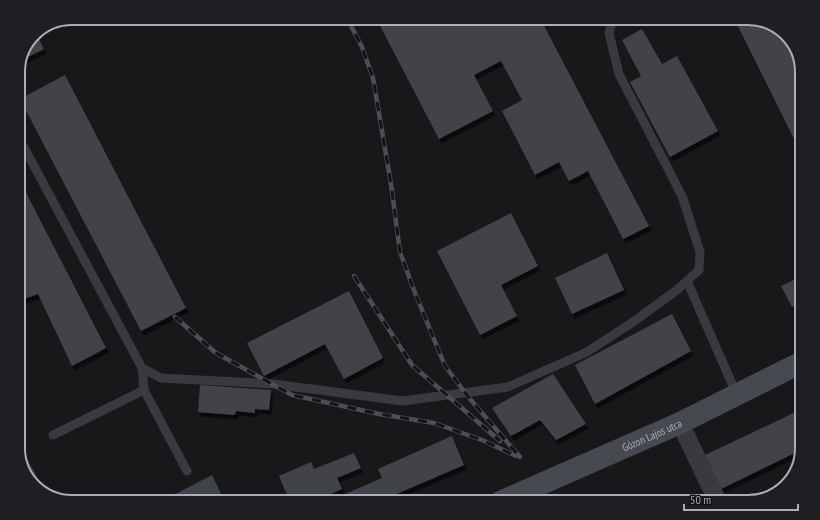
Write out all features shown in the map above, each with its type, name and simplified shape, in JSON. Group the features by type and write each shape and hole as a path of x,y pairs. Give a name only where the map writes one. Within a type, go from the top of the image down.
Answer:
{"street":[{"name":"Gózon Lajos utca","path":"516,495 680,423 795,366"},
{"path":"680,423 715,495"}],"lane":[{"path":"142,368 161,378 273,384 403,401 508,387 587,352 633,322 687,281 699,270 700,252 682,196 619,74 609,33 611,25"},
{"path":"25,149 142,368 144,390 187,471"},
{"path":"687,281 737,395"},
{"path":"53,435 144,390"}],"building":[{"path":"380,25 544,25 649,226 623,239 588,171 569,181 559,162 535,175 502,111 522,100 501,61 474,75 493,111 439,139"},
{"path":"737,25 754,25 769,30 781,39 789,48 795,66 795,141"},
{"path":"642,29 662,64 677,56 718,131 670,157 630,82 641,76 622,40"},
{"path":"39,39 44,49 28,57 33,46"},
{"path":"65,75 186,308 141,331 25,109 25,96"},
{"path":"25,191 106,348 72,366 38,294 25,299"},
{"path":"511,213 538,266 501,285 517,316 480,335 437,251"},
{"path":"607,253 624,290 572,314 555,278"},
{"path":"795,279 795,306 792,307 781,286"},
{"path":"349,291 383,358 344,379 325,344 264,376 247,343"},
{"path":"672,314 691,351 595,404 575,365"},
{"path":"553,374 586,424 556,440 540,420 511,436 492,408"},
{"path":"200,385 271,390 269,410 255,409 255,413 236,411 235,415 198,412"},
{"path":"795,412 795,453 719,490 703,456"},
{"path":"452,436 464,465 394,495 343,495 382,478 378,469"},
{"path":"354,453 361,468 337,478 342,489 329,495 287,495 279,476 311,462 314,469"},
{"path":"26,457 39,481 31,472"},
{"path":"212,475 222,495 173,495"}],"railway":[{"path":"351,25 362,47 373,78 391,184 400,252 415,293 445,366 470,399 520,457"},
{"path":"354,276 412,365 500,441"},
{"path":"175,317 216,353 292,395 379,414 434,423 482,440 516,456"}]}
